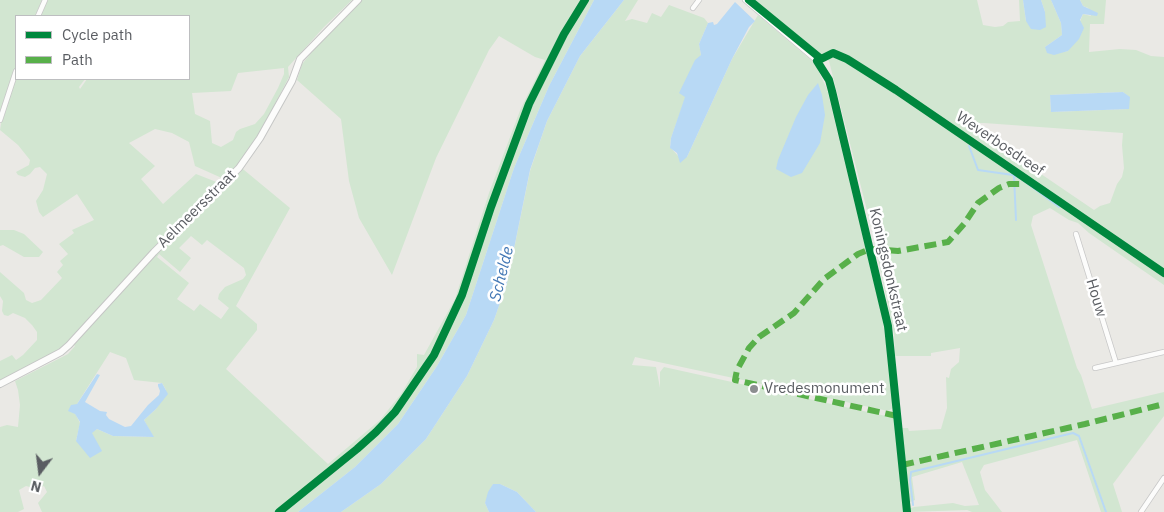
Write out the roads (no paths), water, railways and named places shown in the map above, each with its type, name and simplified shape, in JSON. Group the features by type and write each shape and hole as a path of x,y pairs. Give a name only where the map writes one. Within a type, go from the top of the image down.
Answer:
{"street":[{"path":"38,15 45,0"},
{"name":"Aelmeersstraat","path":"0,384 61,352 69,345 154,252 239,168 260,138 292,81 300,59 358,0"},
{"path":"693,8 698,0"},
{"name":"Koningsdonkstraat","path":"745,0 802,46 817,61 832,91 888,326 907,512"},
{"path":"0,120 15,74"},
{"name":"Houw","path":"1076,234 1116,363"},
{"path":"1095,368 1164,352"},
{"path":"1141,512 1164,478"}],"water":[{"name":"Schelde","path":"594,0 624,0 580,56 547,121 530,170 507,283 494,320 467,376 426,439 381,484 341,512 298,512 355,467 398,424 437,366 466,315 514,168 549,86"},
{"path":"1023,0 1041,0 1045,12 1046,27 1040,30 1031,29 1026,21"},
{"path":"1051,0 1080,0 1083,6 1098,13 1097,16 1083,14 1080,20 1084,28 1079,39 1068,51 1054,55 1047,53 1045,47 1062,35 1061,23"},
{"path":"735,2 755,21 749,27 732,59 687,157 680,163 677,153 670,148 671,138 685,97 679,93 695,60 701,55 699,44 708,23 713,22 714,25 717,24"},
{"path":"818,83 825,115 820,143 802,173 791,177 776,169 778,160 796,117 808,95"},
{"path":"1123,92 1130,97 1129,109 1051,112 1050,95"},
{"path":"97,374 100,375 85,402 100,411 107,412 106,415 109,419 125,427 131,426 159,395 158,384 162,383 168,394 144,420 154,437 113,436 97,429 92,433 102,451 90,458 76,441 80,422 75,414 68,411 71,405 77,404"},
{"path":"493,484 500,484 517,492 536,512 489,512 485,503 488,492"}],"waterway":[{"path":"969,146 978,170 1013,175 1020,178 1059,207"},
{"path":"1014,176 1016,220"},
{"path":"913,505 911,472 1073,433 1079,436 1106,512"}],"place":[{"name":"Vredesmonument","path":"754,389"}]}
